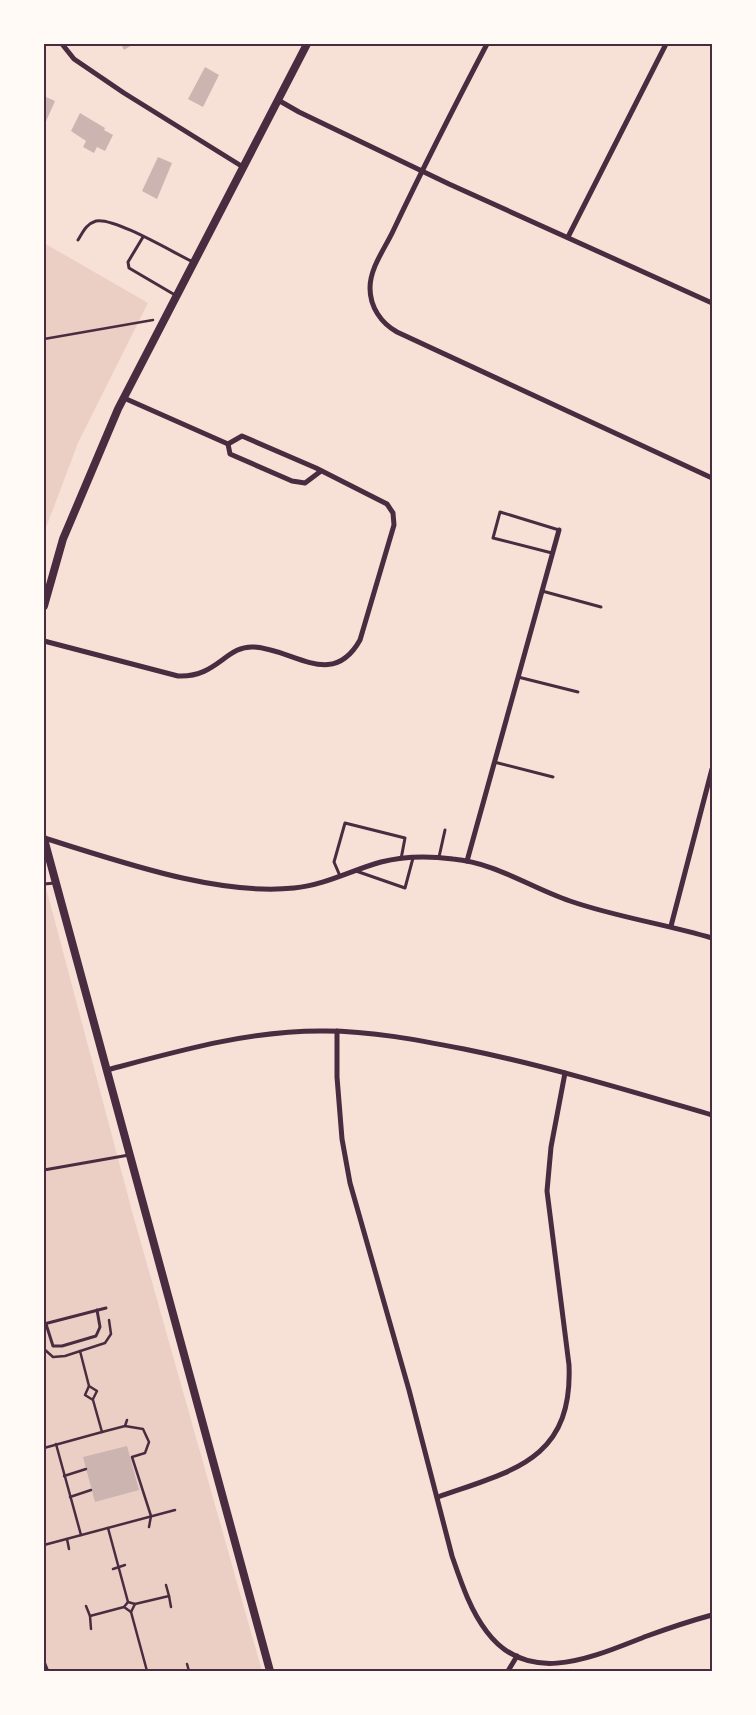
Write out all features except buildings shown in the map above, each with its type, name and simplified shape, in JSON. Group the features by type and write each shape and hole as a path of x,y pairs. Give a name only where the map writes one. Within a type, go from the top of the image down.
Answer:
{"street":[{"path":"62,44 74,58 110,83 243,167"},
{"path":"44,606 66,531 99,450 193,262 307,44"},
{"path":"487,44 422,171 371,279 371,297 383,321 396,332 712,478"},
{"path":"568,237 666,44"},
{"path":"278,100 422,171 712,302"},
{"path":"124,398 228,444"},
{"path":"44,641 178,676 192,677 210,670 240,648 255,647 323,666 352,654 360,640 394,525 393,513 387,504 321,471 242,436 228,444"},
{"path":"228,444 230,454 292,480 305,483 321,471"},
{"path":"467,861 559,530"},
{"path":"671,926 712,770"},
{"path":"44,838 125,863 245,888 298,888 340,877 382,862 401,859 439,858 467,861 503,871 568,900 712,938"},
{"path":"44,838 270,1671"},
{"path":"107,1070 184,1050 246,1037 278,1033 337,1031 416,1040 506,1057 712,1115"},
{"path":"337,1031 337,1077 342,1139 348,1176 438,1497 452,1556 470,1603 488,1634 506,1650 517,1656 538,1663 562,1664 606,1653 712,1615"},
{"path":"438,1497 500,1476 523,1465 543,1448 555,1433 565,1409 570,1383 569,1365 547,1191 550,1147 565,1073"},
{"path":"508,1671 517,1656"}],"lane":[{"path":"78,240 87,225 96,221 114,222 193,262"},
{"path":"143,237 128,262 129,268 176,296"},
{"path":"553,553 493,538 500,512 559,530"},
{"path":"542,591 601,607"},
{"path":"518,677 578,692"},
{"path":"494,762 553,777"},
{"path":"340,877 334,862 345,823 405,838 401,859"},
{"path":"439,858 445,830"},
{"path":"356,871 405,888 412,858"},
{"path":"44,884 55,883"},
{"path":"44,1170 130,1155"},
{"path":"97,1310 100,1327 96,1336 62,1346 52,1346 45,1324 97,1310 106,1308"}],"path":[{"path":"44,339 149,320 163,321"},
{"path":"80,1351 89,1386 85,1395 93,1400"},
{"path":"89,1386 97,1391 93,1400 102,1432"},
{"path":"125,1426 127,1420"},
{"path":"44,1448 125,1426 143,1429 149,1442 145,1453 132,1457 132,1461 151,1516 150,1527"},
{"path":"56,1444 81,1535"},
{"path":"64,1476 86,1469"},
{"path":"70,1497 91,1490"},
{"path":"44,1545 175,1510"},
{"path":"108,1528 128,1602"},
{"path":"67,1539 69,1549"},
{"path":"113,1569 125,1565"},
{"path":"166,1584 171,1607"},
{"path":"128,1602 135,1604 169,1596"},
{"path":"90,1616 124,1607 128,1602"},
{"path":"131,1612 135,1604"},
{"path":"86,1606 90,1616 91,1629"},
{"path":"124,1607 131,1612 147,1671"},
{"path":"44,1661 48,1671"},
{"path":"187,1664 189,1671"}],"shaded area":[{"path":"44,243 148,303 78,443 44,533"},
{"path":"44,880 132,1211 262,1671 44,1671"}]}
